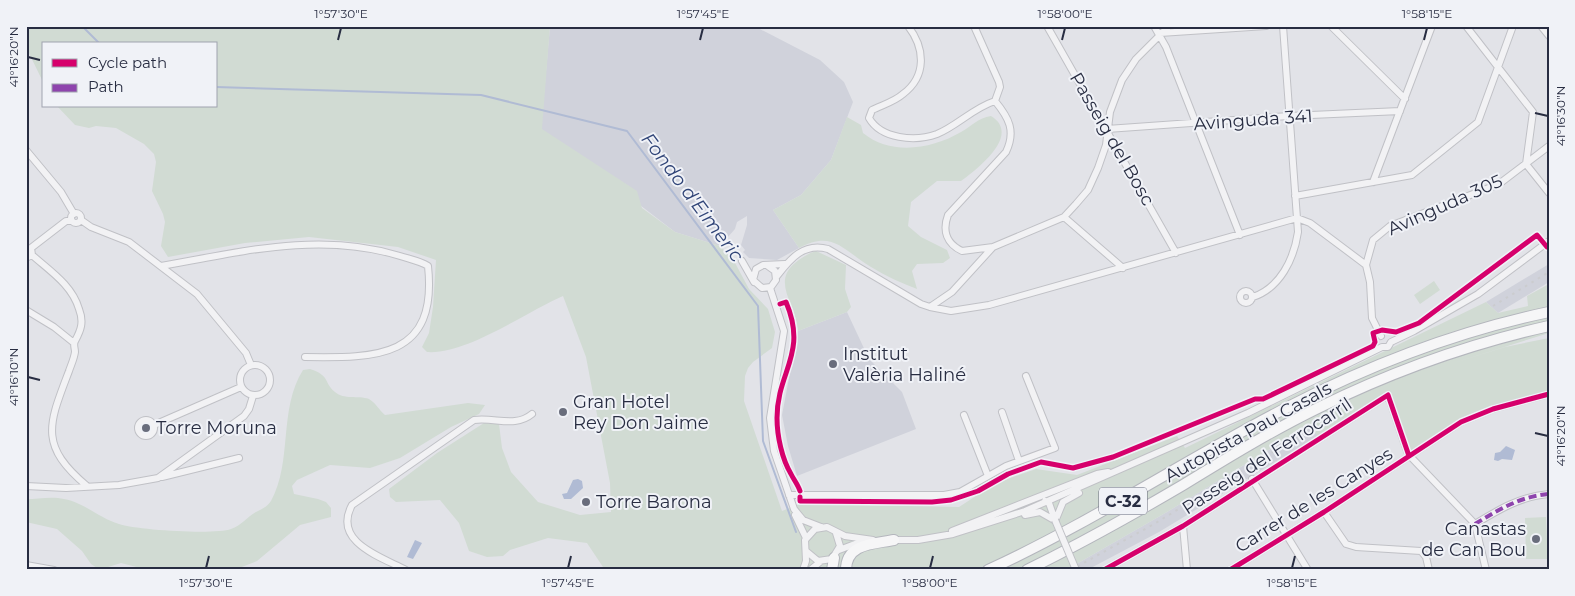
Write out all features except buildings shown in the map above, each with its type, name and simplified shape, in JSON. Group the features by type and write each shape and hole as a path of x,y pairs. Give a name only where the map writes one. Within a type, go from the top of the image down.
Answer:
{"highway":[{"name":"Autopista Pau Casals","path":"988,570 1072,530 1247,429 1325,388 1435,343 1549,312"},
{"name":"Autopista Pau Casals","path":"1027,570 1097,534 1275,430 1350,393 1440,357 1497,339 1549,326"},
{"path":"846,570 848,557 854,550 894,540"},
{"path":"832,570 836,554"}],"street":[{"path":"908,26 920,48 922,64 918,77 902,95 872,110 869,118 873,125 884,133 913,137 936,134 995,101 1000,87 999,82 974,26"},
{"name":"Passeig del Bosc","path":"1047,26 1176,253"},
{"path":"1154,26 1159,34 1240,235"},
{"path":"995,101 1008,119 1011,128 1010,144 1006,152 948,215 945,228 950,242 962,252 993,247 1064,217 1088,190 1105,149 1107,129 1122,80 1136,60 1159,34 1169,26"},
{"path":"1159,34 1200,28 1266,26"},
{"path":"1253,297 1270,288 1291,261 1296,247 1297,218 1283,26"},
{"path":"1330,26 1404,99"},
{"path":"1373,182 1432,26"},
{"path":"1466,26 1533,112 1526,164 1549,193"},
{"path":"1295,196 1412,175 1478,122 1513,26"},
{"path":"1541,26 1549,36"},
{"name":"Avinguda 341","path":"1107,129 1289,116 1400,112"},
{"name":"Avinguda 305","path":"1381,336 1372,318 1370,282 1366,265 1374,240 1390,226 1499,184 1549,146"},
{"path":"26,150 61,192 74,214 72,221"},
{"path":"74,214 80,214 81,220 91,228 129,242 206,303 246,353 251,366"},
{"path":"1064,217 1123,268"},
{"path":"785,264 755,266 742,261 754,282 762,288 770,288 785,264 797,254 810,247 818,246 828,250 903,295 930,308 951,311 989,306 1297,218 1310,223 1366,265"},
{"path":"81,220 76,224 66,220 30,254 63,282 79,307 82,326 74,343 75,353 58,399 52,434 53,444 62,463 86,486"},
{"path":"1056,520 1063,502 1098,480 1248,413 1382,347 1388,346 1391,342 1478,294 1549,241"},
{"path":"161,266 286,244 342,245 377,249 428,266 430,281 425,318 422,327 410,339 372,355 305,357"},
{"path":"930,308 952,292 993,247"},
{"path":"766,265 774,269 776,276"},
{"path":"754,282 754,271 766,265"},
{"path":"770,288 784,331 784,344 771,404 771,434 789,495 806,538 806,561 803,570"},
{"path":"26,310 54,327 74,343"},
{"path":"1382,347 1379,342 1381,336 1387,335 1391,342"},
{"path":"251,366 264,368 270,379 265,391 253,396 246,393 241,387 241,374 251,366"},
{"path":"789,495 944,495 960,492 1019,461 1054,448 1026,376"},
{"path":"154,426 241,387"},
{"name":"Carrer de les Canyes","path":"1230,570 1324,512 1461,422 1493,408 1549,394"},
{"name":"Passeig del Ferrocarril","path":"1104,570 1183,526 1252,480 1388,395 1409,456"},
{"path":"158,478 244,416 249,409 253,396"},
{"path":"1002,412 1019,461"},
{"path":"406,570 356,543 347,525 348,514 352,505 474,420 488,418 517,423 532,414"},
{"path":"964,415 988,476"},
{"path":"1409,456 1475,524 1486,570"},
{"path":"26,486 66,488 119,485 158,478 239,458"},
{"path":"989,521 1097,474 1117,470"},
{"path":"794,509 803,520 863,540 936,537 1047,502 1098,480"},
{"path":"1252,480 1308,570"},
{"path":"1475,524 1503,507 1534,495 1549,494"},
{"path":"1047,502 1076,570"},
{"path":"989,521 1040,512 1056,520"},
{"path":"1324,512 1346,544 1356,547 1421,551 1426,557 1429,570"},
{"path":"1183,526 1188,570"},
{"path":"806,538 811,531 822,527"},
{"path":"835,532 840,542 836,554"},
{"path":"810,570 820,562 863,540"},
{"path":"806,549 811,557 820,562"},
{"path":"26,565 54,570"}],"shaded area":[{"path":"26,26 550,26 542,129 637,191 642,208 675,232 720,246 734,261 749,289 768,309 775,332 772,348 748,368 745,376 744,401 782,511 800,504 959,507 996,483 1036,469 1077,475 1177,436 1185,448 1486,302 1498,313 1528,306 1527,296 1549,284 1549,333 1447,365 1505,347 1549,338 1549,394 1461,422 1409,456 1388,395 1318,436 1309,425 1167,512 1066,570 605,570 587,543 548,538 510,550 503,556 487,557 469,551 459,523 440,500 396,502 390,497 389,489 437,453 484,423 499,424 502,448 511,472 538,502 580,515 611,512 610,483 586,357 563,296 496,331 460,347 427,352 422,347 429,333 436,260 398,247 309,237 245,243 168,257 161,246 165,222 152,191 156,162 154,154 144,144 116,128 96,126 89,128 75,125 59,108 218,108 218,42 42,42 42,80 26,47"},
{"path":"550,26 754,26 820,60 844,82 853,102 831,160 801,195 773,210 799,248 777,260 749,258 743,252 745,250 741,245 747,225 747,216 737,222 735,229 720,246 675,232 541,129"},
{"path":"991,116 999,124 1002,132 994,151 986,160 961,181 937,181 911,202 908,226 921,237 947,250 950,258 943,263 917,264 912,271 917,289 871,267 838,244 830,241 811,243 799,248 773,210 801,195 831,160 847,117 861,125 863,133 874,140 886,145 912,148 937,143 950,138 979,120"},
{"path":"816,251 846,265 845,289 851,307 847,312 798,331 797,321 787,295 785,278 795,263"},
{"path":"1549,264 1549,282 1498,313 1486,302"},
{"path":"1434,281 1440,290 1420,304 1414,295"},
{"path":"847,312 869,359 902,392 916,429 797,476 788,446 782,415 798,331"},
{"path":"310,369 321,374 335,392 347,397 369,399 385,415 468,403 485,405 479,414 451,427 400,458 370,468 330,465 297,480 292,486 294,494 326,502 331,508 331,517 300,525 257,561 234,570 148,570 121,563 105,568 97,568 91,564 82,551 57,529 26,522 26,499 55,498 72,501 105,518 128,526 193,532 222,531 235,528 271,501 278,486 282,469 288,418 295,385 303,370"},
{"path":"1310,425 1318,436 1159,532 1087,570 1066,570 1167,512"},
{"name":"Canastas de Can Bou","path":"1546,517 1548,559 1526,559 1525,518"}],"water":[{"path":"1506,446 1515,450 1512,460 1494,460 1495,453 1500,452"},
{"path":"578,479 582,481 583,488 571,499 564,499 562,494 567,493 573,480"},
{"path":"415,540 422,543 413,559 407,557"}],"waterway":[{"name":"Fondo d'Eimeric","path":"82,26 98,42"},
{"name":"Fondo d'Eimeric","path":"218,87 481,95 627,131 758,306 763,441 796,532"}],"railway":[{"path":"1493,306 1549,272"},
{"path":"1071,570 1154,524 1312,428"}],"marked path":[{"path":"1475,524 1519,501 1549,494"}],"cycle path":[{"path":"800,497 800,501 932,502 951,500 978,491 1008,474 1041,462 1073,468 1113,457 1255,399 1263,399 1373,346 1375,342 1373,333 1382,330 1396,332 1419,323 1537,235 1547,247 1549,246"},
{"path":"780,304 786,302 792,320 794,335 790,362 778,402 778,432 785,461 800,491"},
{"path":"1230,570 1324,512 1461,422 1493,409 1549,394"},
{"path":"1104,570 1183,526 1388,395 1409,456"}],"place":[{"name":"Institut Valèria Haliné","path":"833,364"},
{"name":"Gran Hotel Rey Don Jaime","path":"563,412"},
{"name":"Torre Moruna","path":"146,428"},
{"name":"Torre Barona","path":"586,502"},
{"name":"Canastas de Can Bou","path":"1536,539"}]}
